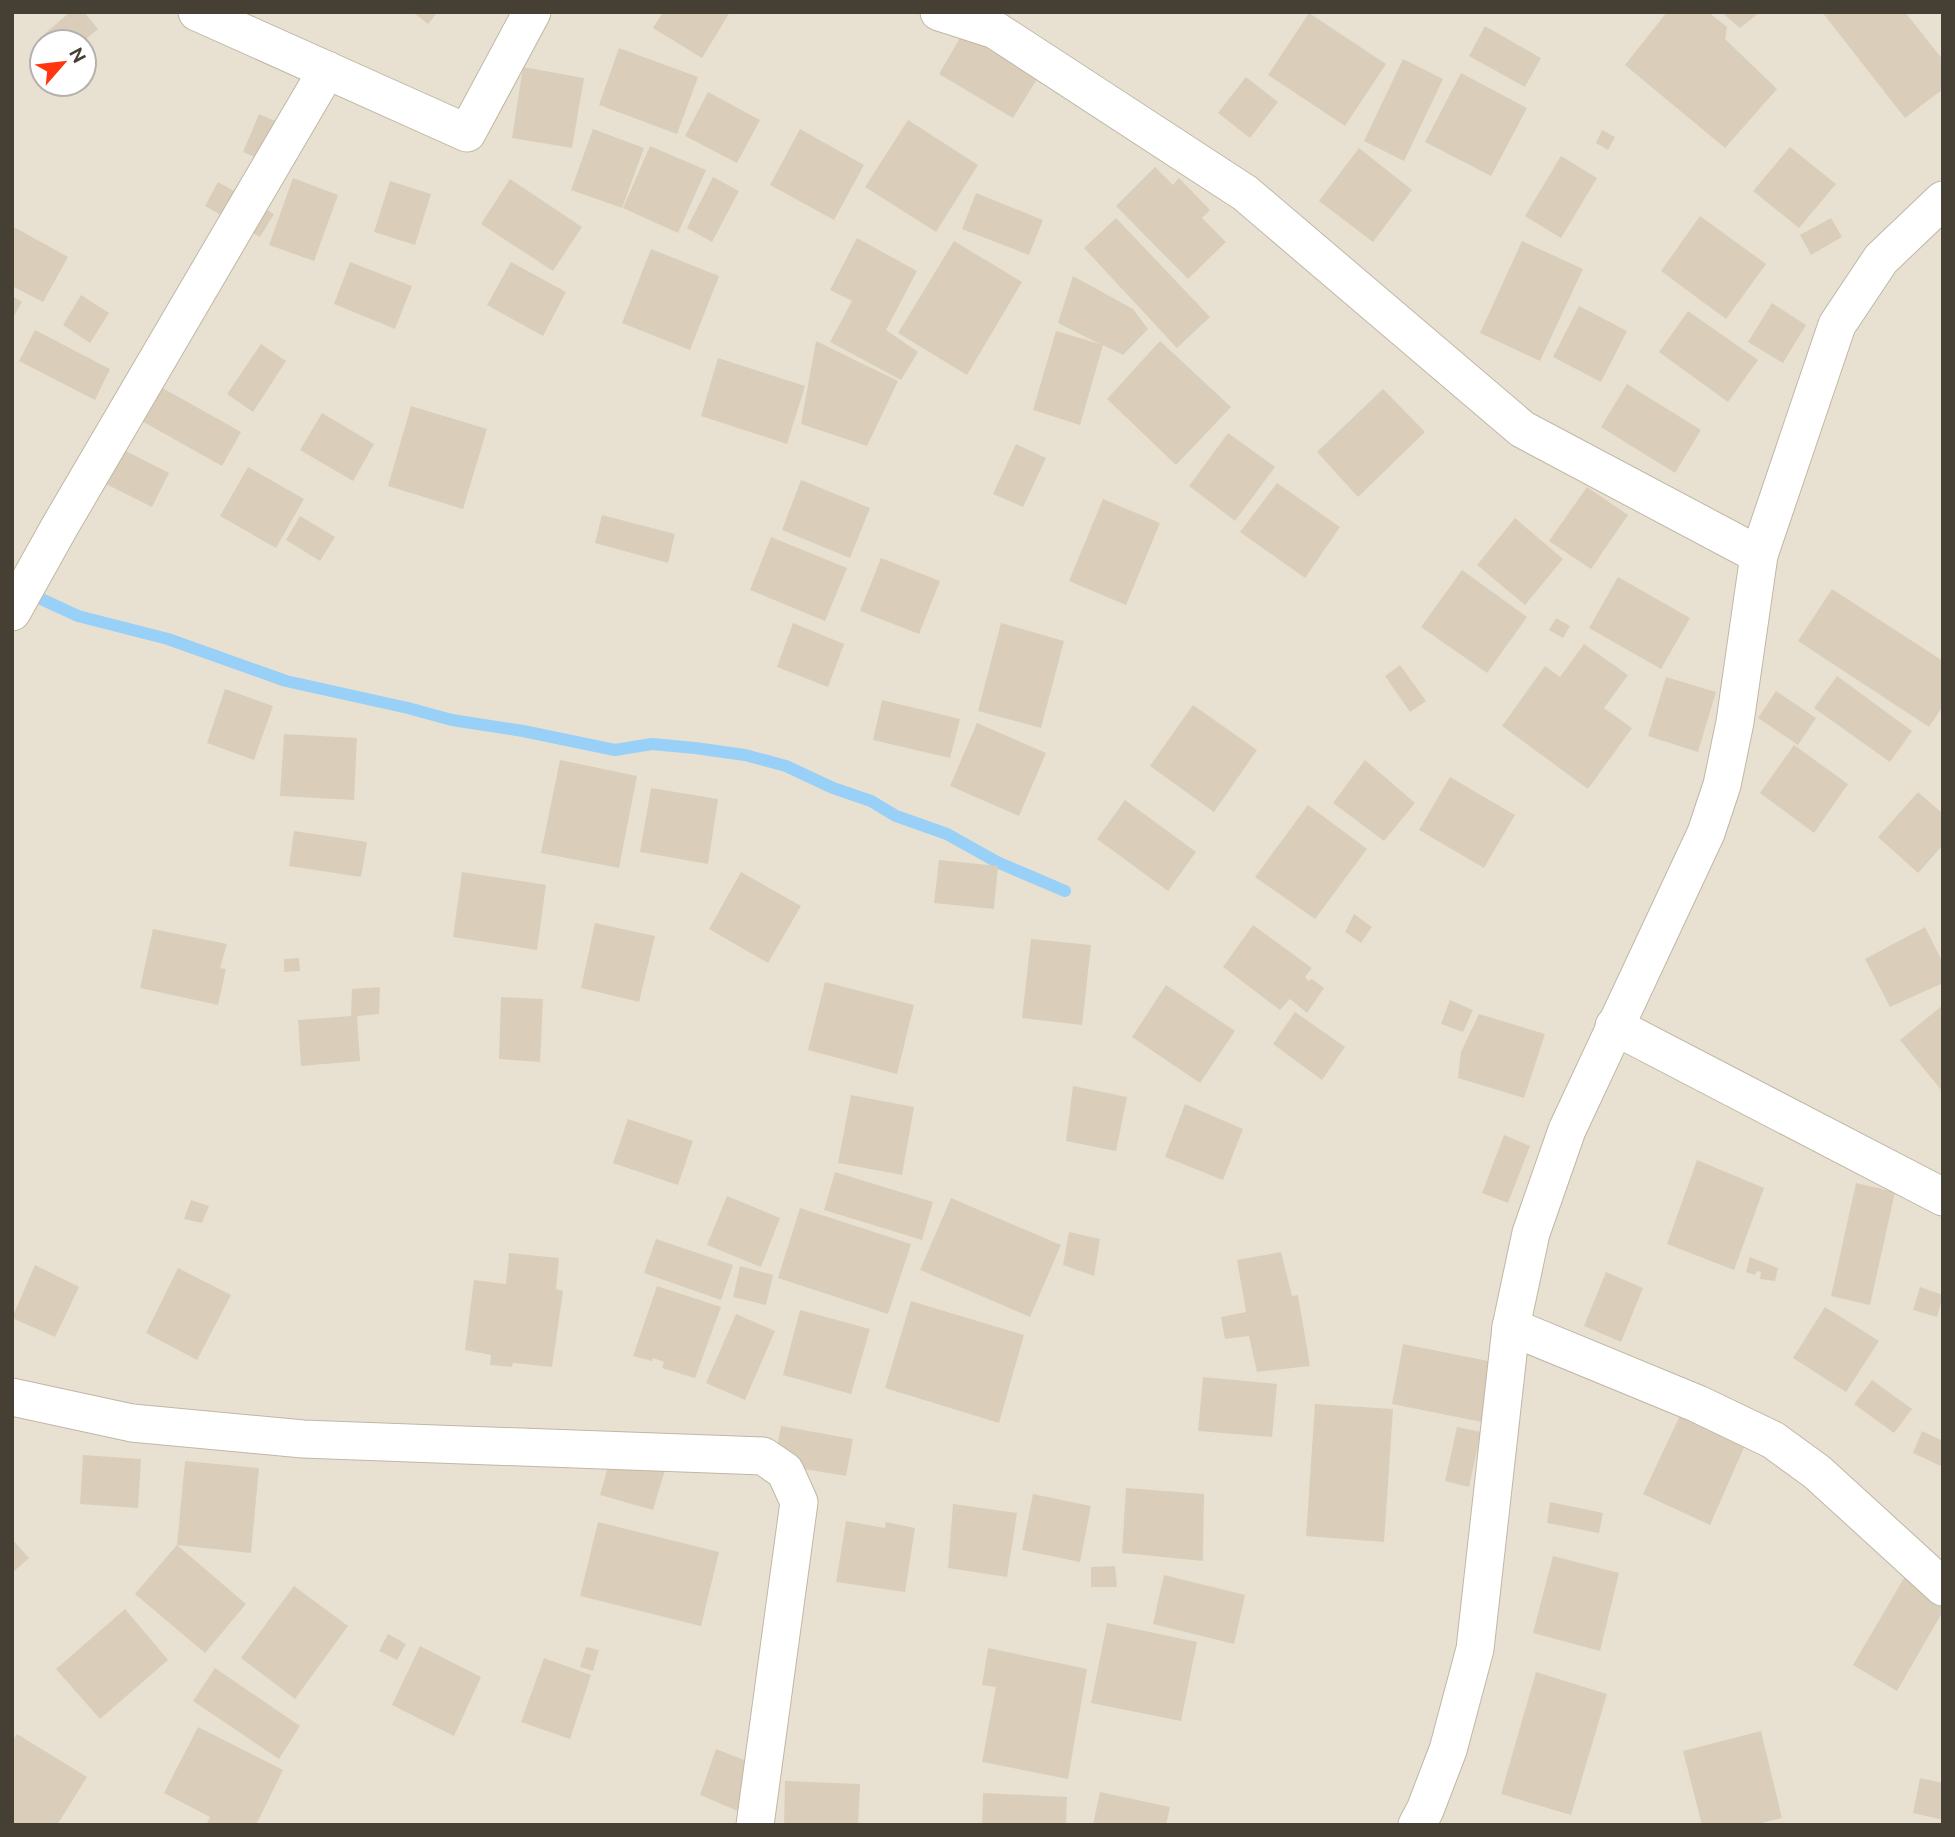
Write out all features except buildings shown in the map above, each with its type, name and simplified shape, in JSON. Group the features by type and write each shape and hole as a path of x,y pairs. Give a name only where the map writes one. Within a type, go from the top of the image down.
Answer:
{"street":[{"path":"197,12 467,133 532,12"},
{"path":"939,12 995,30 1245,192 1522,429 1759,555"},
{"path":"12,612 327,70"},
{"path":"1417,1825 1448,1751 1475,1649 1511,1327 1531,1233 1567,1130 1706,833 1722,785 1735,722 1759,555 1837,325 1881,260 1943,200"},
{"path":"1614,1026 1943,1197"},
{"path":"1511,1327 1698,1404 1773,1440 1817,1472 1943,1587"},
{"path":"12,1398 132,1423 303,1439 763,1456 785,1471 799,1502 755,1825"}],"shaded area":[{"path":"12,12 1943,12 1943,1825 12,1825"}],"waterway":[{"path":"26,592 78,616 168,639 286,681 452,720 615,750 652,744 695,748 745,755 786,766 833,788 871,801 896,816 947,834 997,862 1065,891"}]}
